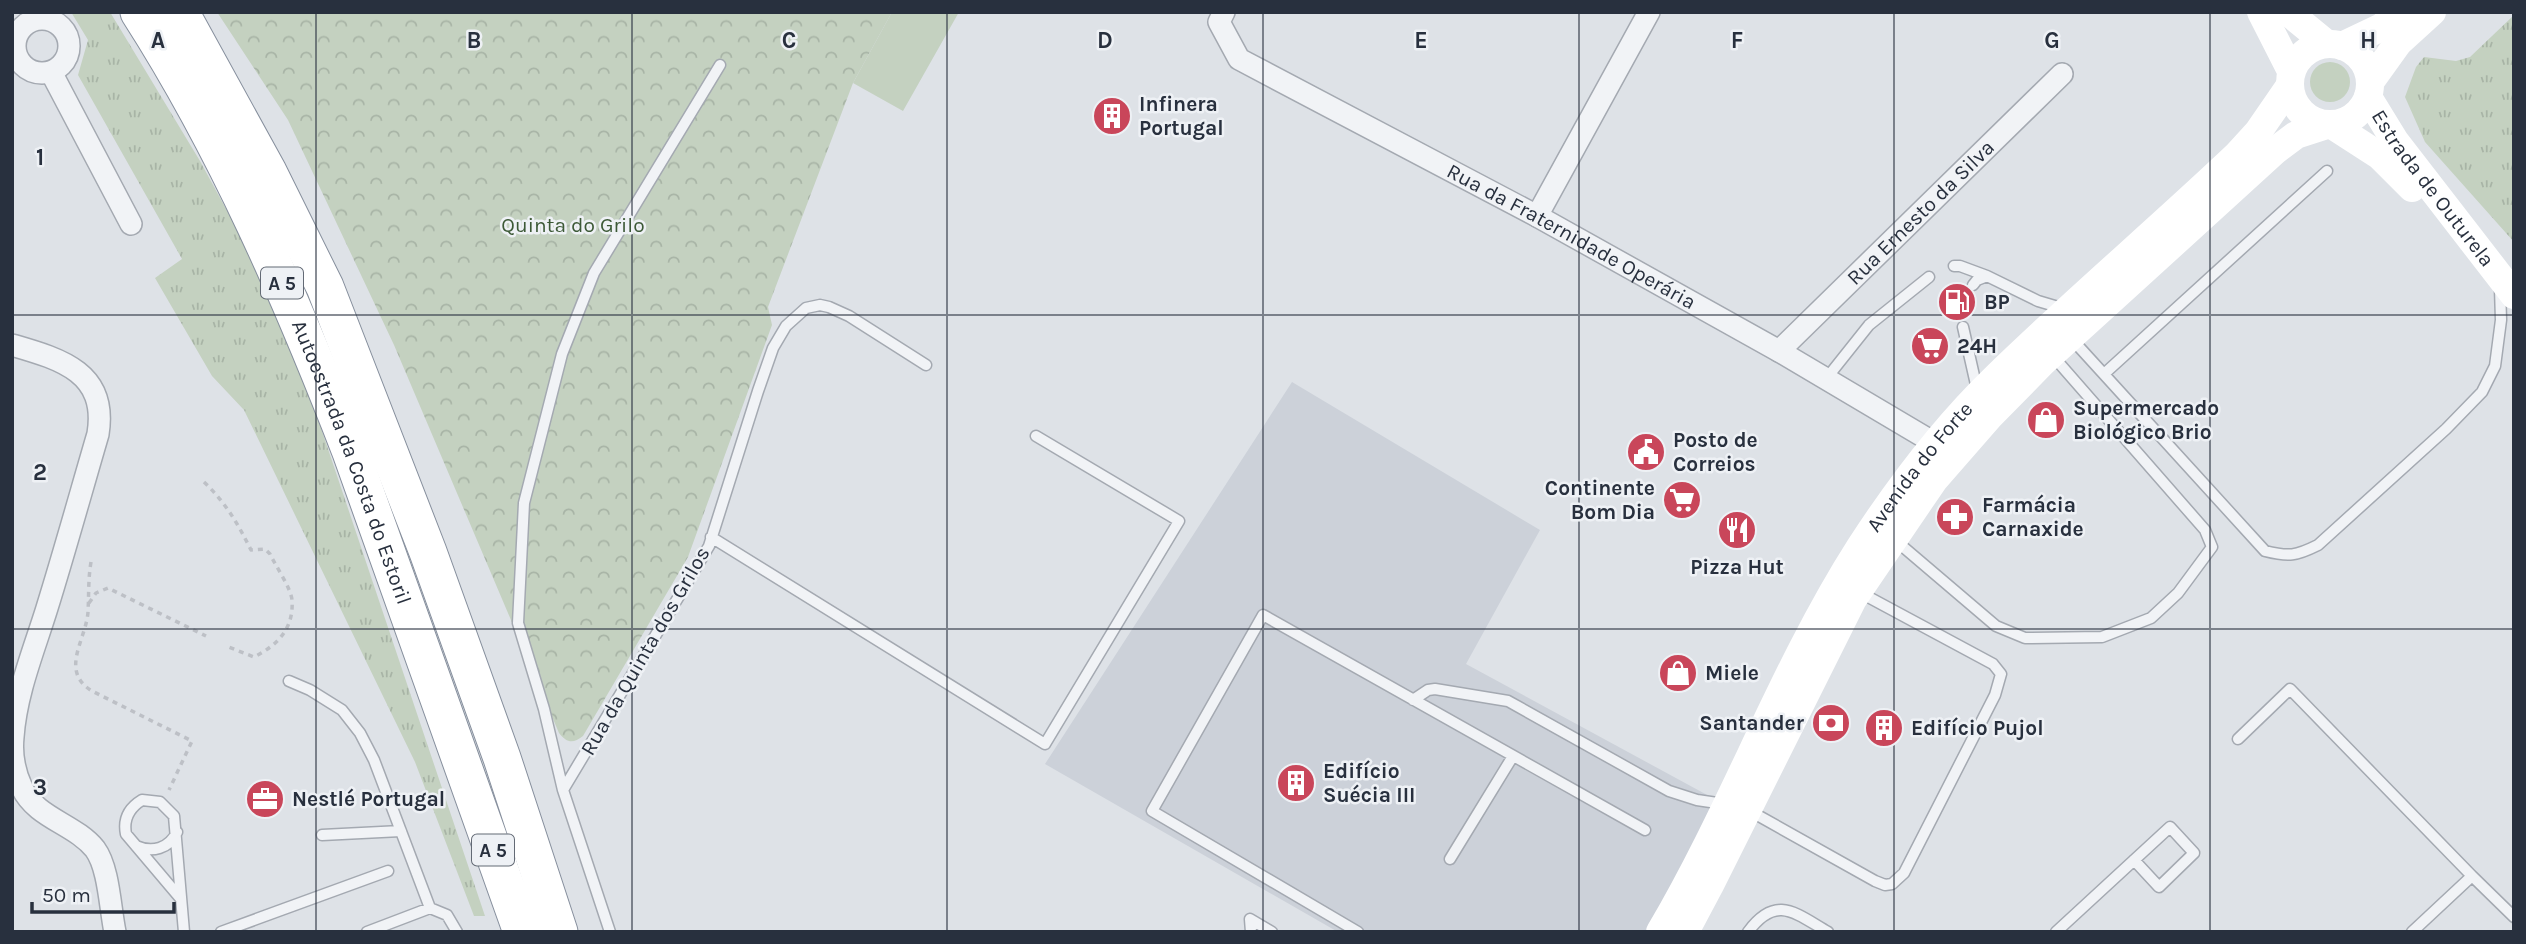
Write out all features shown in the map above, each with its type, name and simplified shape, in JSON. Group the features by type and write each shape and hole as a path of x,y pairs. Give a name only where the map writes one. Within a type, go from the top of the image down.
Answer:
{"highway":[{"name":"Autoestrada da Costa do Estoril","path":"139,12 209,133 255,225 322,377 522,932"},
{"name":"Autoestrada da Costa do Estoril","path":"180,12 268,172 325,287 433,565 560,924"}],"street":[{"path":"1537,216 1649,12"},
{"path":"2261,12 2290,79 2297,108 2316,122 2330,125 2354,116 2362,108 2369,89 2398,43 2432,12"},
{"path":"2288,12 2334,45 2353,51 2361,60 2369,89"},
{"path":"2290,79 2305,52 2334,45 2382,27 2398,12"},
{"name":"Rua da Fraternidade Operária","path":"1222,17 1240,60 1537,216 1779,351 1936,444"},
{"path":"19,19 46,19 54,22 66,33 69,48 64,63 51,72 43,73 28,69 15,60 19,19"},
{"path":"51,72 131,224"},
{"name":"Rua Ernesto da Silva","path":"1779,351 2062,74"},
{"name":"Avenida do Forte","path":"1685,932 1817,621 1883,514 1936,444 1978,396 2237,155 2258,132 2290,79"},
{"name":"Estrada de Outurela","path":"2369,89 2395,141 2507,287"},
{"name":"Avenida do Forte","path":"1660,932 1692,873 1737,807 1858,591 1923,495 1964,443 2061,346 2284,143 2306,131 2330,125"},
{"name":"Estrada de Outurela","path":"2330,125 2380,156 2507,287"},
{"path":"12,345 60,360 75,370 85,380 97,400 101,418 68,540 18,701 13,738 13,768 24,792 48,816 74,828 96,851 106,878 115,932"}],"lane":[{"path":"610,932 563,790 544,709 518,623 524,503 562,354 594,273 720,65"},
{"path":"2104,374 2327,171"},
{"path":"1954,267 1960,266 1987,276 2053,307 2071,307"},
{"path":"1973,285 1987,276"},
{"path":"1826,379 1869,325 1929,277"},
{"path":"2061,346 2104,374 2265,551 2285,556 2300,554 2318,545 2446,429 2482,392 2495,366 2507,287"},
{"name":"Rua da Quinta dos Grilos","path":"563,790 709,546 774,348 786,326 806,308 820,305 829,307 849,316 926,365"},
{"path":"1964,327 1978,396"},
{"path":"1893,538 1996,626 2025,638 2102,638 2151,618 2178,593 2212,547 2205,530 2061,346"},
{"path":"712,537 1045,744 1179,521 1036,436"},
{"path":"1413,700 1428,690 1435,689 1508,701 1669,791 1706,802 1737,807 1885,885 1897,880 1925,835 1994,695 2001,674 1993,664 1858,591"},
{"path":"1358,932 1152,811 1263,615 1645,830"},
{"path":"289,681 327,700 351,719 368,747 430,908"},
{"path":"2238,739 2290,689 2514,917"},
{"path":"1450,859 1513,756"},
{"path":"181,899 126,834 124,825 129,811 142,800 160,802 174,816 184,932"},
{"path":"2056,932 2134,860 2170,827 2194,853 2159,887 2134,860"},
{"path":"322,835 401,831"},
{"path":"134,845 146,851 157,850 174,839 177,832"},
{"path":"221,932 388,871"},
{"path":"2413,932 2472,876"},
{"path":"367,932 430,908 447,915 457,932"},
{"path":"1748,932 1761,916 1780,909 1789,910 1828,932"},
{"path":"1251,932 1250,919 1272,932"}],"path":[{"path":"204,482 223,500 251,550 265,549 270,554 292,598 287,632 265,652 254,657 226,646"},
{"path":"91,562 87,591 88,613 75,666 83,685 192,741 169,790"},
{"path":"88,605 96,593 108,588 206,636"}],"shaded area":[{"path":"1292,382 1540,530 1466,664 1709,796 1711,818 1647,932 1338,932 1045,764"}],"green space":[{"path":"71,12 110,12 200,161 282,312 485,916 474,916 415,762 244,410 212,376 155,278 182,259 78,75 88,40"},
{"name":"Quinta do Grilo","path":"217,12 892,12 853,83 768,307 772,325 688,557 583,736 576,740 567,740 559,733 394,345 288,120"},
{"path":"892,12 959,12 903,111 853,83"},
{"path":"2514,15 2514,242 2425,142 2405,97 2416,67 2424,57 2456,61 2470,57"},
{"path":"2330,62 2338,63 2344,68 2349,74 2349,90 2344,96 2338,101 2330,102 2322,101 2316,96 2311,90 2310,82 2311,74 2316,68 2322,63"}],"place":[{"name":"Infinera Portugal","path":"1112,116"},
{"name":"BP","path":"1957,302"},
{"name":"24H","path":"1930,346"},
{"name":"Supermercado Biológico Brio","path":"2046,420"},
{"name":"Posto de Correios","path":"1646,452"},
{"name":"Continente Bom Dia","path":"1682,500"},
{"name":"Farmácia Carnaxide","path":"1955,517"},
{"name":"Pizza Hut","path":"1737,530"},
{"name":"Miele","path":"1678,673"},
{"name":"Santander","path":"1831,723"},
{"name":"Edifício Pujol","path":"1884,728"},
{"name":"Edifício Suécia III","path":"1296,783"},
{"name":"Nestlé Portugal","path":"265,799"}]}
